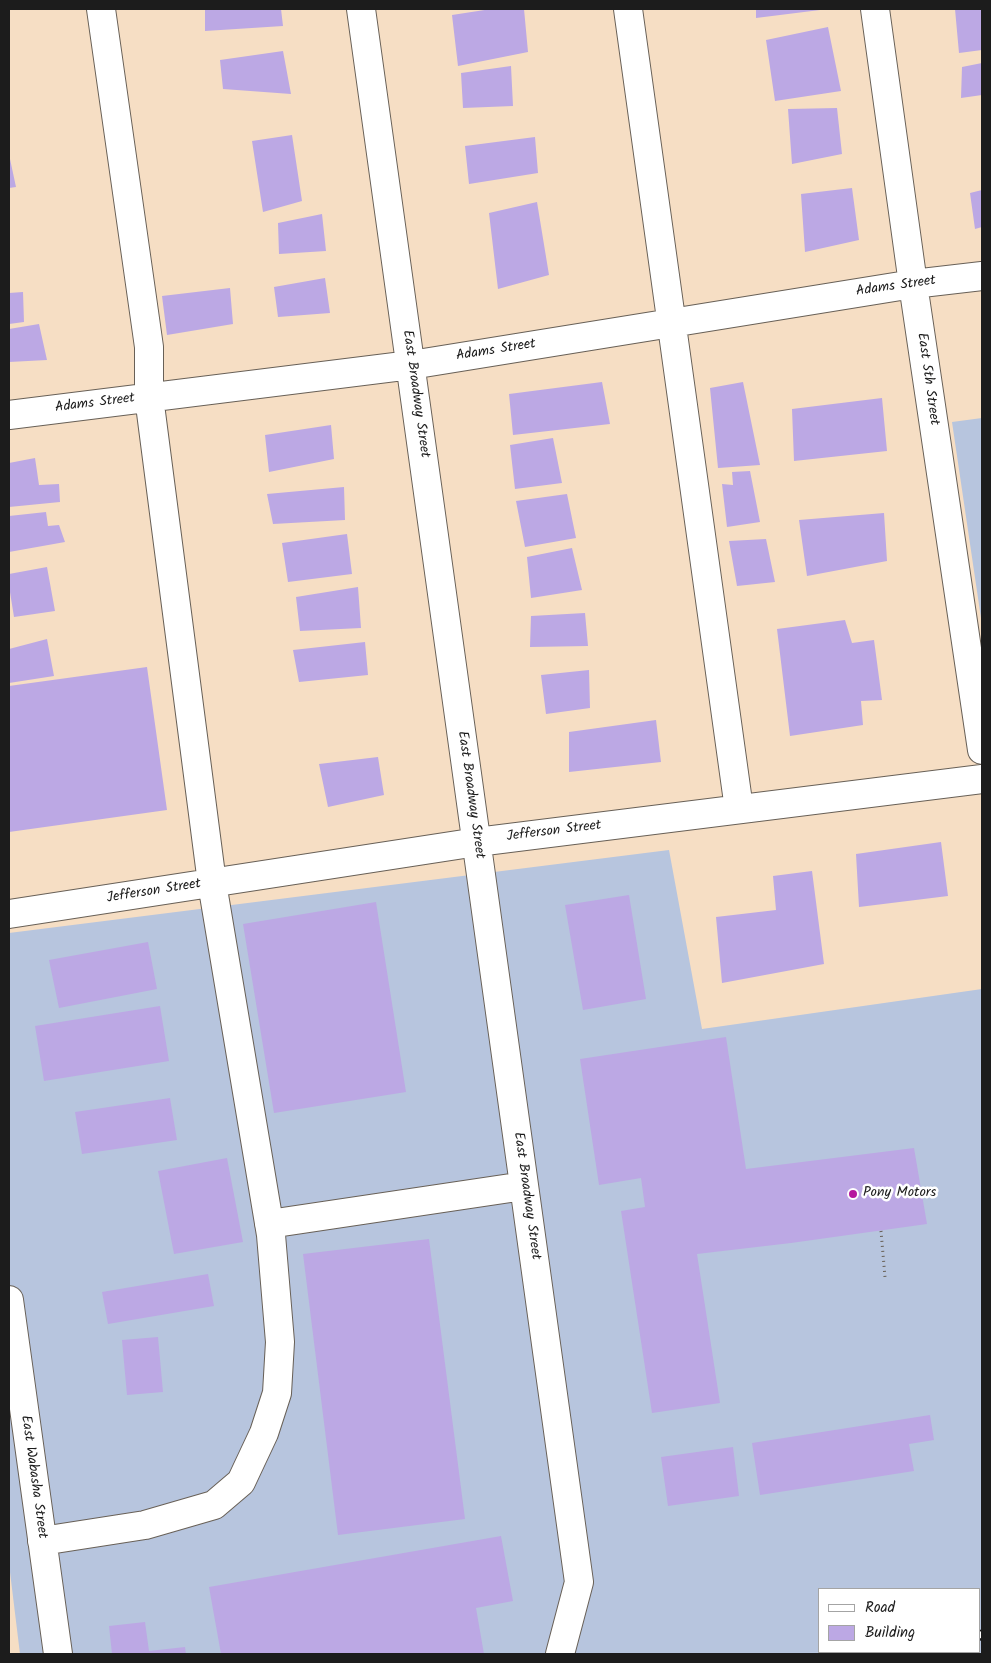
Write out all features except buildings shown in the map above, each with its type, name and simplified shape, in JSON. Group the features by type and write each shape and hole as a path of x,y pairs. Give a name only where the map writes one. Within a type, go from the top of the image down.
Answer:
{"street":[{"path":"42,1541 146,1525 214,1505 240,1482 264,1433 277,1393 280,1342 269,1224 212,883 149,397 149,347 101,9"},
{"name":"East Broadway Street","path":"361,9 579,1582 560,1654"},
{"path":"628,9 739,809"},
{"name":"East 5th Street","path":"875,9 913,284 982,750"},
{"name":"Adams Street","path":"9,415 411,365 913,284 982,276"},
{"name":"Jefferson Street","path":"9,914 477,842 982,779"},
{"path":"269,1224 524,1186"},
{"name":"East Wabasha Street","path":"9,1300 58,1654"}],"path":[{"path":"882,1231 885,1277"}],"shaded area":[{"path":"982,418 982,625 952,422"},
{"path":"669,850 702,1029 982,989 982,1654 20,1654 9,1564 9,933"}],"place":[{"name":"Pony Motors","path":"853,1194"}]}
